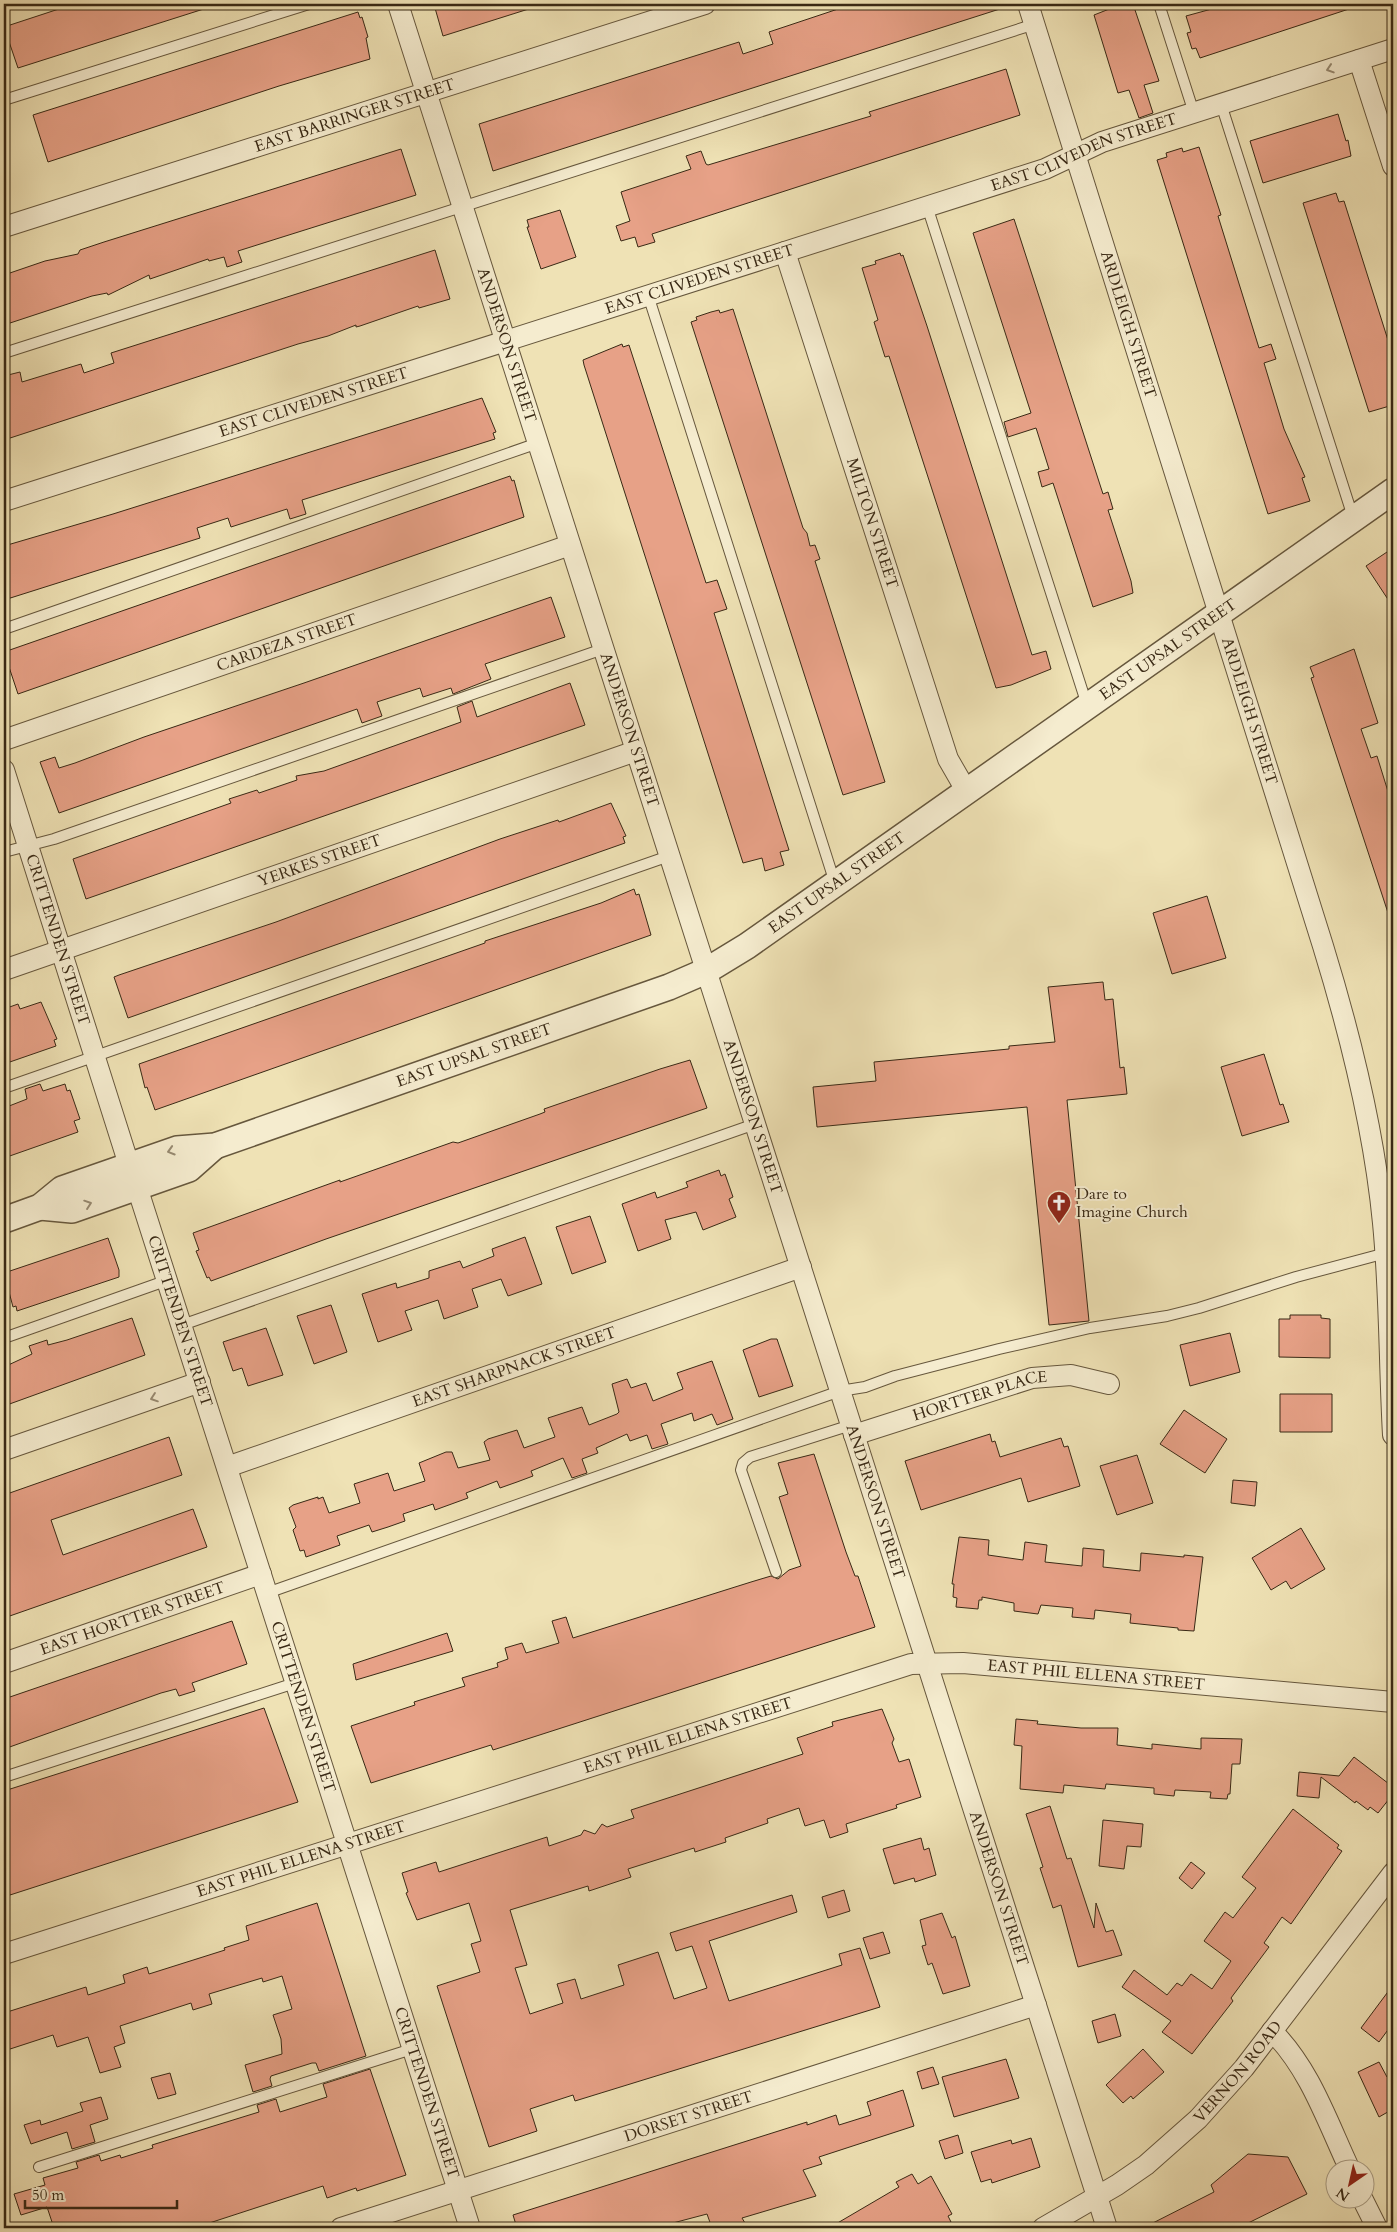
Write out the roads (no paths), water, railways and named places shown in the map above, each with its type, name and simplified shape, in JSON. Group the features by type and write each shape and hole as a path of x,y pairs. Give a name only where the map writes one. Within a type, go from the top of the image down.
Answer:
{"street":[{"name":"ANDERSON STREET","path":"398,4 1107,2228"},
{"name":"EAST BARRINGER STREET","path":"4,227 705,4"},
{"name":"ARDLEIGH STREET","path":"1028,4 1320,937 1351,1043 1373,1148 1386,1253 1393,1435"},
{"name":"EAST CLIVEDEN STREET","path":"4,501 1045,169 1102,142 1393,49"},
{"path":"1359,60 1393,166"},
{"name":"MILTON STREET","path":"785,252 948,759 967,792"},
{"name":"EAST UPSAL STREET","path":"4,1220 40,1207 62,1188 133,1176 176,1149 215,1146 685,982 706,971 740,950 967,792 1393,491"},
{"name":"CARDEZA STREET","path":"4,740 570,545"},
{"name":"YERKES STREET","path":"4,970 636,751"},
{"name":"CRITTENDEN STREET","path":"4,770 470,2228"},
{"name":"EAST SHARPNACK STREET","path":"227,1467 801,1267"},
{"name":"HORTTER PLACE","path":"853,1430 1032,1378 1071,1376 1109,1384"},
{"path":"4,1450 200,1382"},
{"name":"EAST HORTTER STREET","path":"4,1663 261,1574"},
{"name":"EAST PHIL ELLENA STREET","path":"4,1954 895,1668 927,1663 964,1663 1393,1702"},
{"name":"VERNON ROAD","path":"1043,2228 1097,2197 1146,2165 1198,2119 1222,2094 1272,2031 1393,1873"},
{"name":"DORSET STREET","path":"341,2228 1036,2005"},
{"path":"1272,2031 1290,2049 1303,2069 1345,2160"},
{"path":"1369,2210 1377,2228"}],"lane":[{"path":"4,100 309,4"},
{"path":"1160,4 1194,113"},
{"path":"4,353 1035,24"},
{"path":"1221,104 1353,519"},
{"path":"927,206 1087,706"},
{"path":"648,295 835,884"},
{"path":"4,629 538,443"},
{"path":"4,852 54,839 603,649"},
{"path":"4,1088 669,856"},
{"path":"182,1325 755,1124"},
{"path":"267,1593 840,1391 865,1387 895,1376 999,1349 1090,1328 1167,1316 1199,1308 1296,1277 1386,1253"},
{"path":"4,1338 168,1280"},
{"path":"776,1572 741,1470 743,1463 750,1457 853,1430"},
{"path":"4,1777 296,1683"},
{"path":"39,2167 412,2050"}],"place":[{"name":"Dare to Imagine Church","path":"1059,1224"}]}
